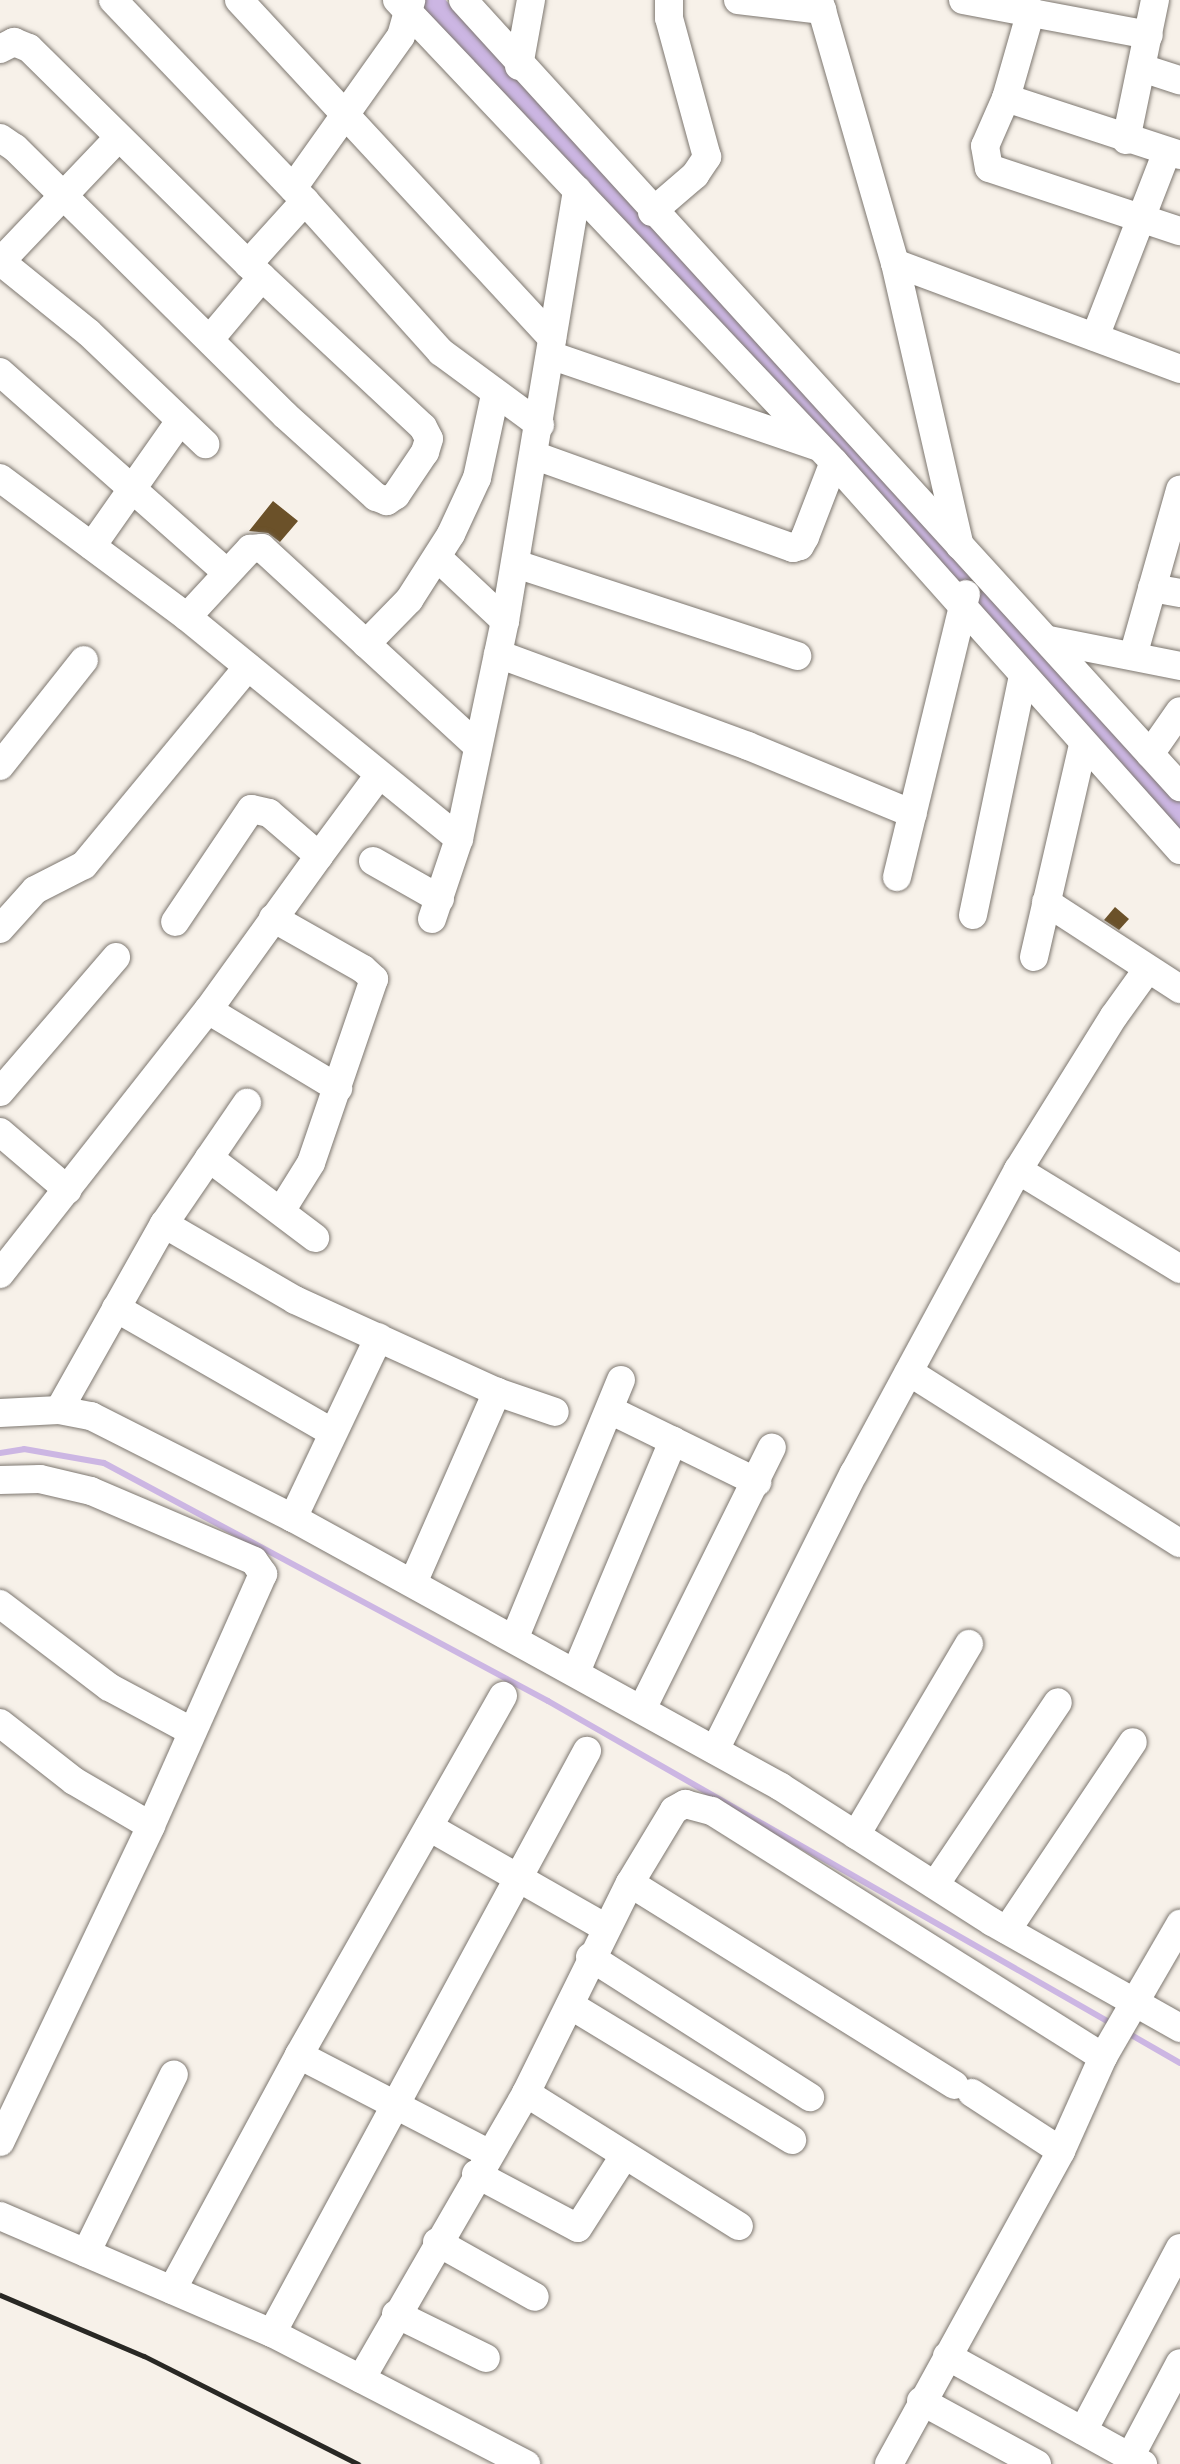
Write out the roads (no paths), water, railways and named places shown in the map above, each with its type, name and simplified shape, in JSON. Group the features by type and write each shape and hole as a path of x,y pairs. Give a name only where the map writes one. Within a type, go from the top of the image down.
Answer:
{"street":[{"path":"113,0 299,195 441,352 495,395 540,425"},
{"path":"239,0 346,114 551,347 826,454"},
{"path":"463,0 519,66 960,547"},
{"path":"519,66 531,0"},
{"path":"652,212 695,175 707,158 669,18 669,0"},
{"path":"738,0 820,5 895,263 971,588 1023,675 1083,745 1180,849"},
{"path":"962,0 1031,10 1149,35"},
{"path":"1126,140 1155,0"},
{"path":"210,339 255,271 346,114 401,36 406,5"},
{"path":"406,5 826,454 971,588 1049,640 1180,786"},
{"path":"1031,10 1006,98 985,146 989,168 1180,231"},
{"path":"0,48 13,42 29,48 255,271 424,427 429,439 425,452 396,495 387,501 376,497 62,193 0,138"},
{"path":"1142,68 1180,80"},
{"path":"1006,98 1126,140 1174,153 1139,219 1095,337"},
{"path":"118,138 62,193 0,261 89,333 205,444"},
{"path":"373,861 436,909 458,839 505,621 536,456 577,190"},
{"path":"895,263 1180,369"},
{"path":"0,372 129,489 226,572"},
{"path":"366,644 409,600 438,558 477,478 495,395"},
{"path":"92,546 129,489 179,422"},
{"path":"536,456 793,548 800,546 805,537 826,454"},
{"path":"0,478 187,617 458,839"},
{"path":"1133,656 1180,490"},
{"path":"187,617 250,549 262,548 477,746"},
{"path":"438,558 505,621"},
{"path":"516,564 797,656"},
{"path":"897,877 971,588"},
{"path":"1152,588 1180,593"},
{"path":"1049,640 1180,666"},
{"path":"498,654 748,747 913,814"},
{"path":"5,749 84,660"},
{"path":"0,929 35,890 83,865 248,667"},
{"path":"973,915 1023,675"},
{"path":"1150,754 1180,711"},
{"path":"1034,957 1083,745"},
{"path":"0,1274 208,1010 379,775"},
{"path":"175,922 251,809 269,813 319,856"},
{"path":"1046,902 1147,971 1180,989"},
{"path":"273,918 363,969 374,979 311,1163 281,1211"},
{"path":"0,1092 116,957"},
{"path":"715,1750 909,1372 1018,1170 1114,1016 1147,971"},
{"path":"208,1010 338,1088"},
{"path":"59,1410 164,1224 247,1103"},
{"path":"0,1132 68,1190"},
{"path":"209,1158 315,1238"},
{"path":"1018,1170 1180,1269"},
{"path":"164,1224 295,1300 497,1392 555,1412"},
{"path":"116,1308 332,1432"},
{"path":"293,1518 379,1337"},
{"path":"909,1372 1180,1543"},
{"path":"515,1637 621,1380"},
{"path":"413,1583 497,1392"},
{"path":"0,1413 59,1410 112,1425 515,1637 715,1750 1007,1930 1119,2028"},
{"path":"610,1410 757,1482"},
{"path":"576,1672 673,1441"},
{"path":"642,1709 757,1482 772,1447"},
{"path":"0,1480 40,1479 91,1491 261,1567 261,1586 191,1731 151,1826 0,2142"},
{"path":"0,1604 109,1686 191,1731"},
{"path":"856,1835 969,1644"},
{"path":"173,2290 299,2055 503,1696"},
{"path":"935,1885 1058,1702"},
{"path":"0,1723 74,1781 151,1826"},
{"path":"1007,1930 1133,1742"},
{"path":"272,2333 393,2105 587,1751"},
{"path":"361,2379 396,2314 526,2093 570,2005 590,1957 630,1883 674,1810 685,1804 701,1805 1119,2028 1180,2028"},
{"path":"429,1827 606,1928"},
{"path":"630,1883 1060,2151"},
{"path":"889,2464 921,2401 1060,2151 1119,2028 1180,1924"},
{"path":"590,1957 810,2097"},
{"path":"570,2005 792,2140"},
{"path":"299,2055 393,2105 578,2228 624,2156"},
{"path":"86,2253 174,2074"},
{"path":"526,2093 739,2227"},
{"path":"0,2216 272,2333 526,2464"},
{"path":"438,2242 535,2297"},
{"path":"1083,2431 1180,2248"},
{"path":"396,2314 486,2358"},
{"path":"947,2356 1137,2461 1180,2363"},
{"path":"921,2401 1019,2460"}],"waterway":[{"path":"430,0 1180,818"},
{"path":"0,1453 24,1449 104,1463 548,1701 1114,2025"},
{"path":"1126,2032 1180,2063"}],"railway":[{"path":"0,2295 144,2356 358,2464"}]}
